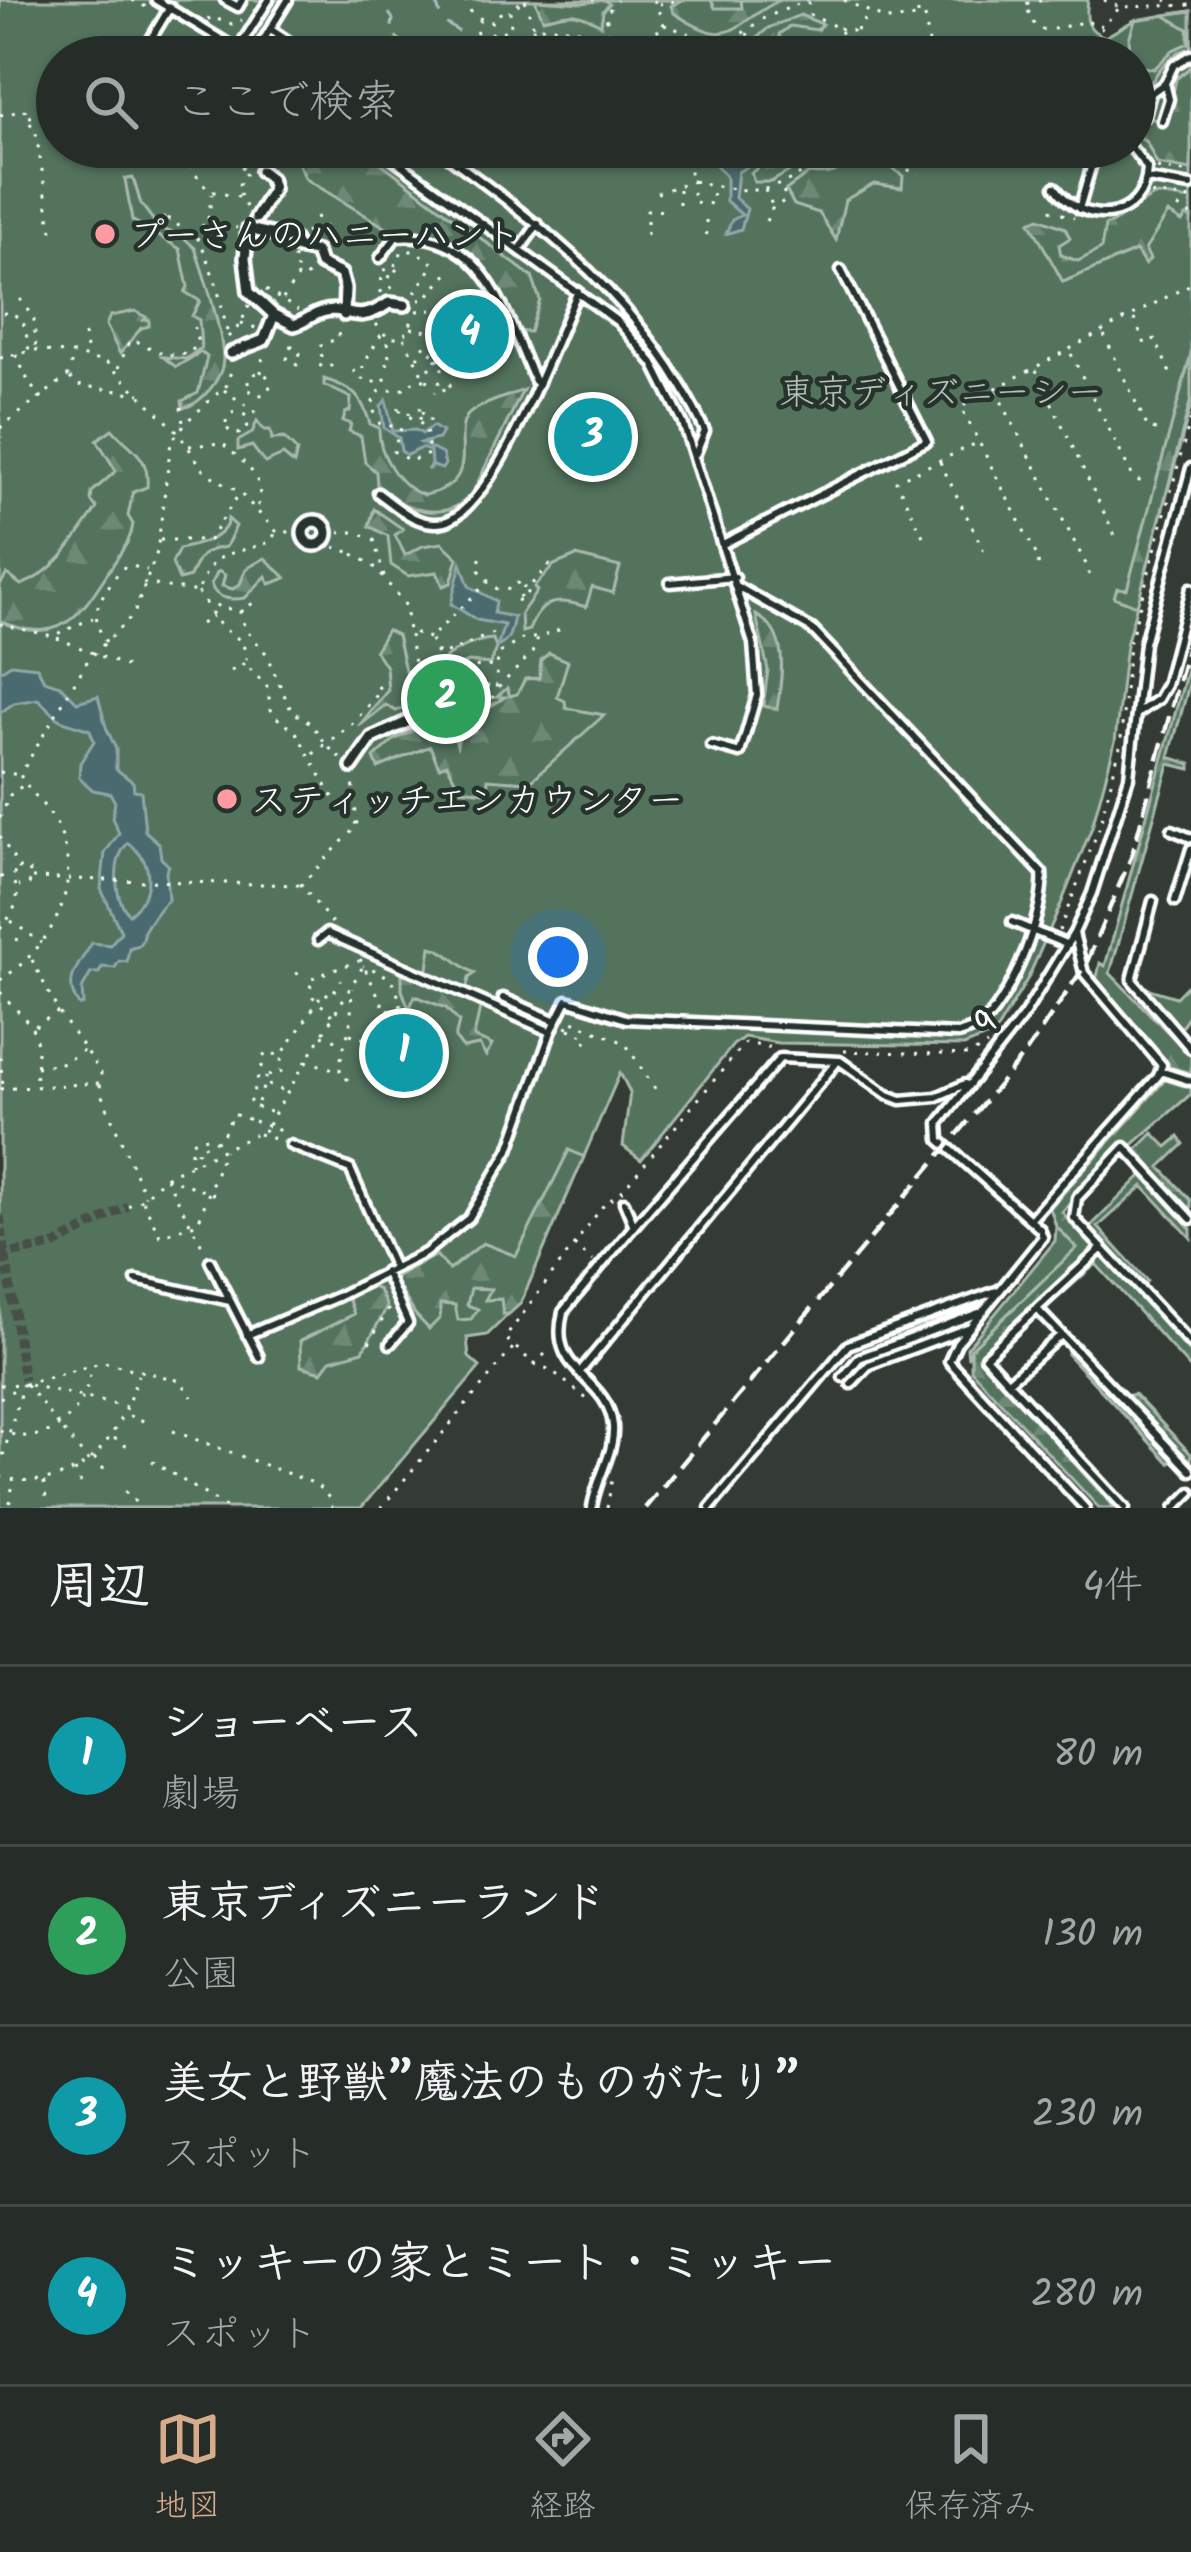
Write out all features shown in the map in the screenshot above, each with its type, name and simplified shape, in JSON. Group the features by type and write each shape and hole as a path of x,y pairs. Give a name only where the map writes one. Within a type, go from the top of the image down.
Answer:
{"street":[{"path":"255,171 270,178 273,189 256,218"},
{"path":"341,314 345,288 341,274 322,265 316,252 298,248 293,239 248,229 246,284 255,300 294,325 314,316 368,316 383,306 403,305"},
{"path":"232,353 264,340 274,315"},
{"path":"317,521 325,537 309,543 306,526 317,521"},
{"path":"352,767 373,738 425,714"}],"lane":[{"path":"156,0 216,36"},
{"path":"225,0 238,7 242,0"},
{"path":"247,36 269,0"},
{"path":"266,36 288,0"},
{"path":"153,36 170,8"},
{"path":"270,29 280,36"},
{"path":"1155,90 1165,83 1174,65 1191,56"},
{"path":"1155,114 1164,117 1170,91 1165,83"},
{"path":"406,168 618,322 653,363 683,423 753,643 757,695 740,753 711,745"},
{"path":"463,168 538,224 613,290 674,372 706,431 694,456"},
{"path":"1078,209 1091,168"},
{"path":"1055,187 1078,209 1107,214 1131,206 1145,189 1147,168"},
{"path":"1147,179 1191,186"},
{"path":"520,249 538,224"},
{"path":"380,258 396,237 409,236 429,238 480,265 494,286 536,383"},
{"path":"723,544 927,441 841,270"},
{"path":"378,493 420,522 440,523 465,513 493,477 578,291"},
{"name":"9","path":"1030,1220 940,1140 942,1114 1024,1015 1068,945 1107,850 1129,778 1144,643 1191,468"},
{"path":"670,583 735,577"},
{"path":"247,1335 337,1297 441,1244 469,1218 509,1150 567,1000 626,1019 958,1034 983,1024 1011,982 1044,888 1042,873 812,629 738,587"},
{"path":"1138,713 1158,699 1166,686 1191,588"},
{"path":"1172,830 1191,838"},
{"path":"1174,901 1191,850"},
{"path":"1153,901 1132,980 1191,1049"},
{"path":"1012,922 1068,945"},
{"path":"318,940 327,933 554,1026"},
{"path":"1075,933 1084,974 1156,1054 1160,1071"},
{"path":"502,998 554,1026"},
{"path":"592,1508 611,1445 611,1420 600,1394 562,1354 562,1312 781,1058 838,1060 902,1100 936,1097 972,1081"},
{"path":"579,1373 838,1060"},
{"path":"1160,1071 1191,1081"},
{"path":"1084,1508 953,1367 951,1352 1043,1237 1030,1220 1160,1071"},
{"path":"290,1145 350,1169 408,1323 390,1344"},
{"path":"1191,1219 1125,1148 1077,1198 1074,1207 1074,1218 1191,1344"},
{"path":"624,1202 634,1226"},
{"path":"1101,1249 986,1357 1125,1508"},
{"path":"210,1261 259,1357"},
{"path":"136,1280 230,1301"},
{"path":"710,1508 848,1345 1002,1289"},
{"path":"1036,1309 1191,1471"},
{"path":"843,1377 860,1358 985,1310"},
{"path":"851,1384 869,1365 971,1327"},
{"path":"1008,1382 1061,1335"},
{"path":"1174,1508 1191,1492"}],"path":[{"path":"466,0 466,7 492,22"},
{"path":"490,36 511,28 508,9 494,0"},
{"path":"492,22 524,0 534,28"},
{"path":"609,34 606,14 617,0"},
{"path":"664,26 655,2 680,0"},
{"path":"742,36 764,19 808,0 810,15 838,28 852,31 872,15"},
{"path":"844,0 887,20 936,14"},
{"path":"918,0 929,36"},
{"path":"1041,0 1025,4 1031,23 1045,31 1087,21 1102,26"},
{"path":"1104,0 1120,7 1191,5"},
{"path":"1165,0 1177,6"},
{"path":"1093,36 1120,7"},
{"path":"203,28 210,16 232,24 248,16"},
{"path":"475,36 480,18"},
{"path":"492,22 494,36"},
{"path":"527,36 534,28 561,24 615,36"},
{"path":"857,36 858,25"},
{"path":"664,26 694,36"},
{"path":"651,36 664,26"},
{"path":"838,28 842,36"},
{"path":"928,33 940,29"},
{"path":"0,115 28,110"},
{"path":"1155,165 1191,173"},
{"path":"41,168 52,238"},
{"path":"191,168 213,192 239,196"},
{"path":"190,233 209,222 248,229 239,181 255,171 249,168"},
{"path":"689,168 694,202 712,204 713,184"},
{"path":"657,194 692,181 765,189 808,168 828,168"},
{"path":"901,168 919,174"},
{"path":"766,221 773,207 785,201 783,182"},
{"path":"679,186 679,205"},
{"path":"765,189 773,207"},
{"path":"209,222 207,209 213,192"},
{"path":"1178,206 1191,214"},
{"path":"647,235 647,210 670,211"},
{"path":"317,216 313,229 332,225"},
{"path":"22,775 94,653 134,614 159,540 168,453 177,431 222,389 234,363 218,286 200,240 167,218"},
{"path":"706,220 707,241"},
{"path":"298,248 294,267 301,272 307,276 322,265"},
{"path":"402,251 415,251 432,260 427,278 403,305 388,281 402,251"},
{"path":"394,267 403,277"},
{"path":"383,306 380,274 394,267"},
{"path":"403,305 425,298 452,269"},
{"path":"283,300 301,272"},
{"path":"1038,565 961,407 1191,284"},
{"path":"218,286 263,288 314,316"},
{"path":"20,299 34,319 36,350"},
{"path":"228,337 255,300"},
{"path":"368,316 388,338 403,336 411,328 410,311 433,310"},
{"path":"3,313 21,321 29,351"},
{"path":"332,365 327,369 319,365 318,349 324,342 338,340 341,314"},
{"path":"1133,318 1145,344 1155,339 1171,374"},
{"path":"291,345 294,325"},
{"path":"117,369 134,340 170,356 189,354 199,343 194,327"},
{"path":"411,328 433,332"},
{"path":"381,333 363,367 363,381 376,383 389,376"},
{"path":"1103,333 1148,428 1156,430"},
{"path":"84,334 87,358"},
{"path":"403,336 425,380"},
{"path":"388,338 388,365"},
{"path":"261,373 264,340"},
{"path":"417,358 425,345 434,343 436,348 429,355 453,362 453,356 454,369 421,368"},
{"path":"0,358 36,350 73,354 117,369 177,431 205,472 239,492 276,531 304,533"},
{"path":"1069,350 1134,479 1142,482"},
{"path":"15,353 46,403"},
{"path":"0,427 68,376 73,354"},
{"path":"352,372 363,367"},
{"path":"1035,368 1116,538"},
{"path":"244,413 254,394 249,379 261,373"},
{"path":"254,394 263,394 270,387 268,377 261,373"},
{"path":"68,376 76,385 141,394"},
{"path":"428,411 416,408 429,422 394,407 426,427 429,454 410,461 393,451 400,428 380,424 371,405 380,391 406,388 415,380 451,384 450,391 438,388 435,392"},
{"path":"222,389 261,416"},
{"path":"995,389 1089,578"},
{"path":"181,407 184,424"},
{"path":"230,433 229,416 244,413"},
{"path":"230,433 246,430 244,413"},
{"path":"1055,940 1111,784 1121,745 1130,645 1191,418"},
{"path":"222,443 230,433"},
{"path":"922,536 896,481 979,442"},
{"path":"187,446 222,443 252,468 261,500 257,508"},
{"path":"939,460 984,551"},
{"path":"159,540 208,540 239,492"},
{"path":"198,592 210,562 272,541 276,531"},
{"path":"325,537 358,532 374,540 385,580"},
{"path":"325,537 373,565 406,606 415,671 427,692 425,714 434,724 465,732 473,729 476,713"},
{"path":"480,558 479,570 498,590 512,590 523,577"},
{"path":"518,599 530,592 553,561"},
{"path":"52,636 94,617 121,568 147,570"},
{"path":"430,638 487,582"},
{"path":"143,583 198,592 221,627 243,642 254,676 266,682"},
{"path":"32,878 301,885 357,826 352,767 326,747 310,720 292,712 265,652 240,612 204,602"},
{"path":"240,612 253,603"},
{"path":"201,624 213,616"},
{"path":"94,617 107,643"},
{"path":"0,624 52,636 127,667"},
{"path":"499,687 498,654 524,638 562,629"},
{"path":"409,632 430,638 440,688 453,710 467,717 491,702 532,653 538,638"},
{"path":"436,651 442,655 493,633"},
{"path":"243,642 252,637"},
{"path":"231,671 246,662"},
{"path":"439,679 472,666 490,669 496,665"},
{"path":"456,671 464,698 483,708"},
{"path":"266,682 276,676"},
{"path":"311,755 326,747 381,690 374,680"},
{"path":"266,682 272,714 296,732 357,826"},
{"path":"427,692 458,684 499,687"},
{"path":"0,772 22,775"},
{"path":"0,980 44,944 57,920 66,879 60,831 22,775"},
{"path":"0,818 10,795 26,783"},
{"path":"0,836 19,868"},
{"path":"19,868 28,869 32,878"},
{"path":"12,878 19,868"},
{"path":"0,877 12,878 19,886 26,886 32,878"},
{"path":"296,973 309,979 362,963 388,974 401,1005 386,1012 362,963 301,885"},
{"path":"0,929 8,920 19,886"},
{"path":"8,920 44,944"},
{"path":"17,941 21,928"},
{"path":"31,959 58,1011 100,1073 100,1091 160,1236 198,1223 221,1151"},
{"path":"128,1206 165,1177 267,1126 362,963"},
{"path":"309,979 314,998 332,1015"},
{"path":"275,1114 249,1104 263,1080 282,1070 281,1056 323,992 331,996 341,980"},
{"path":"340,1071 352,986"},
{"path":"0,992 34,1027 38,1042 34,1085"},
{"path":"382,998 397,992"},
{"path":"395,1007 399,1016"},
{"path":"34,1027 58,1011"},
{"path":"567,1028 570,1020 626,1043 657,1092"},
{"path":"554,1026 588,1037 583,1049"},
{"path":"348,1033 365,1039"},
{"path":"322,1035 344,1042"},
{"path":"831,1051 970,1055 993,1041"},
{"path":"611,1420 505,1338 602,1207 619,1195 745,1043 784,1049"},
{"path":"36,1067 65,1062 84,1049"},
{"path":"257,1104 263,1080 259,1057 267,1053 281,1056"},
{"path":"0,1057 2,1088 102,1083"},
{"path":"305,1060 340,1071 349,1080"},
{"path":"263,1080 289,1093"},
{"path":"201,1161 196,1150 221,1139 233,1114 286,1133"},
{"path":"259,1134 290,1145"},
{"path":"190,1166 191,1142 209,1136 221,1151"},
{"path":"165,1177 218,1196"},
{"path":"165,1177 210,1261"},
{"path":"366,1280 369,1286 381,1288 388,1310 369,1343"},
{"path":"381,1508 514,1347"},
{"path":"534,1364 545,1354"},
{"path":"0,1385 104,1362 181,1381 193,1397"},
{"path":"0,1430 10,1435 35,1434 62,1426 86,1396 92,1365"},
{"path":"0,1477 43,1480 90,1459 112,1438 139,1373"},
{"path":"25,1382 90,1459 109,1474"},
{"path":"0,1467 25,1382"},
{"path":"0,1398 25,1382 86,1396 144,1421"},
{"path":"173,1431 316,1484 331,1500 332,1508"},
{"path":"112,1438 132,1450"},
{"path":"152,1461 227,1508"},
{"path":"74,1470 84,1491"},
{"path":"607,1508 614,1473"},
{"path":"10,1503 14,1480"},
{"path":"43,1480 46,1498"},
{"path":"125,1491 141,1508"}],"green space":[{"name":"東京ディズニーシー","path":"0,0 1088,0 1088,23 1104,36 36,36 36,168 1155,168 1155,36 1108,36 1135,20 1191,11 1191,405 1126,645 1115,742 1092,827 1028,978 995,1033 964,1046 778,1043 744,1037 641,1160 623,1146 630,1092 620,1073 521,1302 487,1335 467,1338 469,1357 480,1367 361,1508 0,1508"},
{"path":"535,0 605,0 609,4 601,25 572,14 543,19"},
{"path":"683,0 711,0 715,8 742,8 741,0 780,0 720,33 674,13 671,6"},
{"path":"1191,11 1191,48 1172,57 1155,77 1155,68 1173,50 1189,43 1188,29 1164,15"},
{"path":"800,15 822,24 817,30 790,26 780,36 759,36"},
{"path":"1135,20 1130,36 1107,36"},
{"path":"1191,67 1191,170 1157,164 1155,120 1167,123 1176,79"},
{"path":"301,168 388,168 532,277 540,300 530,332 514,331 491,275 471,254 419,233 388,229 306,179"},
{"path":"758,168 795,168 771,182 754,182 751,173"},
{"path":"892,168 903,176 902,188 874,184 845,200 836,240 819,213 794,205 786,190 809,173"},
{"path":"133,178 141,204 159,228 182,236 195,248 220,333 223,359 219,375 204,396 183,408 182,401 198,393 207,357 201,352 176,367 163,357 186,359 201,348 199,320 192,316 200,301 185,292 180,249 132,220 125,179"},
{"path":"1157,195 1191,200 1191,218 1186,216 1182,222 1168,213 1145,250 1150,259 1145,265 1136,251 1063,282 1030,222 1039,218 1065,228 1070,238 1059,245 1061,255 1078,261 1101,249 1105,226"},
{"path":"135,311 149,319 149,326 141,328 120,354 106,325 110,316"},
{"path":"1191,354 1191,399 1137,606 1114,597 1117,588 1127,589"},
{"path":"324,379 355,394 370,424 379,428 392,469 424,495 455,480 461,469 464,421 470,413 523,390 472,494 437,511 399,502 377,485 376,472 365,462 361,436 349,431 351,424 343,421 351,398 324,385"},
{"path":"257,421 270,430 272,439 284,438 297,451 294,464 283,455 265,463 252,446 238,450 238,441 252,433"},
{"path":"112,429 138,454 147,476 147,487 133,492 128,516 133,524 125,546 90,599 68,622 39,631 0,621 0,585 7,574 21,585 45,572 97,508 91,501 92,492 116,471 97,440"},
{"path":"374,509 403,529 395,535 405,555 442,543 458,558 451,583 443,586 437,572 408,576 391,565 388,536 369,526"},
{"path":"228,519 236,526 226,547 207,552 190,577 179,580 172,563 179,549 217,536"},
{"path":"576,556 620,567 613,593 592,587 586,607 566,602 544,607 529,630 522,632 521,614 537,591 534,587 554,565"},
{"path":"265,558 286,578 270,584 266,576 245,598 224,598 213,589 218,571 225,575 222,586 233,589 246,569"},
{"path":"756,615 767,623 779,644 782,669 777,709 763,706 768,670"},
{"path":"387,630 397,635 419,703 396,711 386,705 359,726 388,690 386,667 375,650"},
{"path":"493,639 496,648 490,664 469,662 445,670 439,666 463,647"},
{"path":"549,653 568,661 557,697 565,701 566,708 604,715 533,779 488,779 487,792 460,789 447,764 439,767 430,746 378,768 374,758 394,740 420,728 429,738 454,736 457,745 459,736 475,731 480,713 505,697 497,697 507,688 510,696 517,694 525,679 539,678 541,660"},
{"path":"1191,656 1191,678 1169,757 1191,764 1191,769 1169,764 1110,973 1191,1056 1191,1073 1169,1067 1096,981 1100,963 1105,966"},
{"path":"431,947 475,973 465,995 480,1008 474,1037 492,1045 486,1056 479,1045 463,1048 455,1038 459,1022 446,1008 415,996 409,1009 402,973 427,976"},
{"path":"1191,987 1191,1011 1180,1030 1146,988 1176,997"},
{"path":"1165,1080 1191,1088 1191,1094 1130,1147 1120,1144 1062,1212 1191,1354 1191,1369 1096,1264 984,1364 1115,1508 1099,1508 971,1370 971,1349 1077,1248 1056,1226 1050,1208"},
{"path":"1153,1133 1167,1147 1179,1137 1184,1144 1160,1167 1191,1200 1191,1212 1135,1151"},
{"path":"569,1150 584,1157 520,1304 503,1314 501,1299 485,1300 491,1289 471,1288 467,1305 478,1309 471,1319 458,1320 455,1305 440,1304 440,1318 429,1329 394,1279 436,1255 449,1270 483,1243 516,1256"},
{"path":"1142,1175 1191,1229 1191,1238 1143,1186 1098,1227 1147,1281 1141,1287 1090,1227"},
{"path":"1056,1226 1077,1248 971,1349 968,1358 967,1348 1055,1241"},
{"path":"372,1287 379,1290 387,1307 363,1351 331,1360 322,1372 301,1366 300,1341 354,1314 348,1298"},
{"path":"1078,1342 1126,1396 1134,1394 1191,1454 1191,1463 1179,1452 1169,1463 1067,1354"}],"water":[{"path":"718,168 745,168 738,172 735,198 747,209 741,229 726,234 732,220 742,215 726,201 726,177"},
{"path":"386,400 393,431 422,434 433,426 442,432 438,439 421,443 442,454 442,469 427,470 430,451 421,448 407,455 401,451 399,438 384,428 381,406"},
{"path":"461,563 469,586 496,601 494,613 514,617 508,638 497,647 504,625 477,620 451,604"},
{"path":"11,664 37,667 44,680 60,685 77,702 98,696 116,749 116,769 133,782 134,790 141,791 145,831 159,843 161,858 169,866 168,900 139,945 129,948 127,962 91,973 79,1005 72,988 78,965 92,943 110,945 121,932 101,889 105,853 119,833 112,818 115,802 110,793 93,790 79,778 80,763 94,741 90,730 60,720 38,699 14,703 0,713 0,671","holes":["128,843 147,869 147,888 129,914 117,889 117,869"]}],"ferry route":[{"path":"436,0 441,20 464,36"},
{"path":"389,13 395,36"}],"tunnel":[{"path":"0,1255 53,1246 128,1206"},
{"path":"0,1216 24,1380"}],"railway":[{"path":"645,1508 1027,1051 1086,964 1132,855 1191,635"}],"place":[{"name":"プーさんのハニーハント","path":"105,234"},
{"name":"ミッキーの家とミート・ミッキー","path":"470,334"},
{"name":"美女と野獣”魔法のものがたり”","path":"593,437"},
{"name":"東京ディズニーランド","path":"446,699"},
{"name":"スティッチエンカウンター","path":"227,799"},
{"name":"ショーベース","path":"404,1053"}]}
